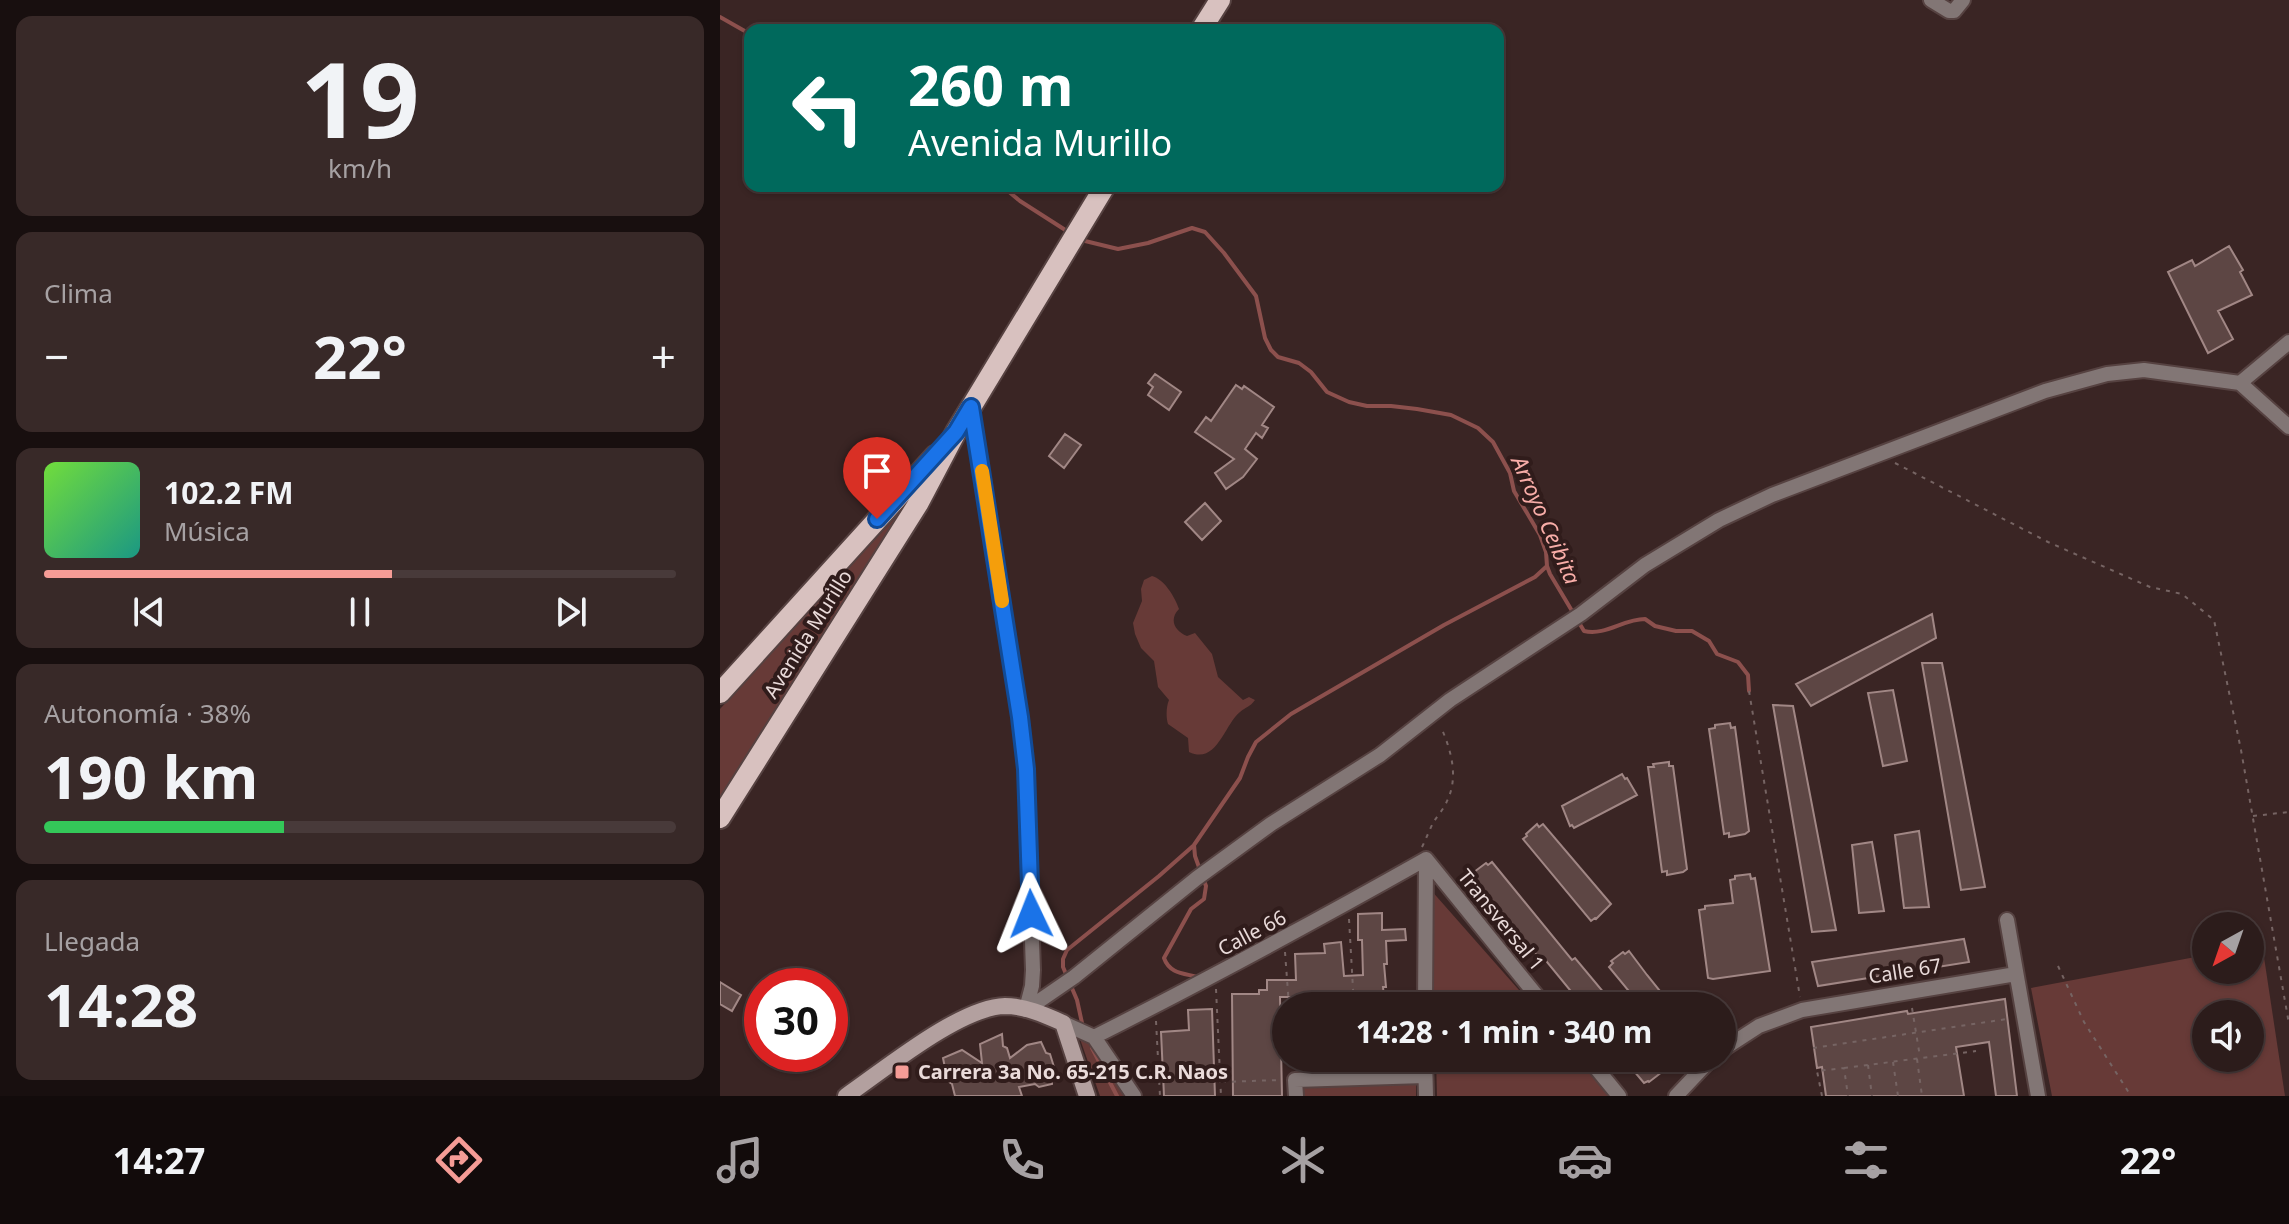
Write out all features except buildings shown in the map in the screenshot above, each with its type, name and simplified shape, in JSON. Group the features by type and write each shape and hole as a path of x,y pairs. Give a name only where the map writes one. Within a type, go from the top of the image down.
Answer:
{"main road":[{"path":"1205,24 1220,0"},
{"name":"Avenida Murillo","path":"720,818 918,504 956,432 1101,192"},
{"name":"Avenida Murillo","path":"720,693 956,432"}],"street":[{"path":"1931,0 1949,11 1961,3"},
{"path":"2240,383 2289,342"},
{"path":"1026,1010 1271,824 1380,755 1450,700 1575,618 1645,565 1719,520 1772,495 2045,391 2107,374 2144,370 2240,383 2289,427"},
{"path":"971,407 1026,769 1033,970 1026,1010"},
{"path":"1420,863 1425,992"},
{"name":"Calle 66","path":"1094,1037 1215,976 1420,863"},
{"name":"Transversal 1","path":"1420,863 1533,992"},
{"path":"2007,920 2038,1096"},
{"name":"Calle 67","path":"1736,1041 1759,1026 1802,1010 2016,974"},
{"path":"846,1096 954,1022 984,1009 1006,1006 1063,1023 1094,1037 1134,1096"},
{"path":"1063,1023 1087,1096"},
{"path":"1425,1072 1426,1096"},
{"path":"1599,1072 1619,1096"},
{"path":"1676,1096 1699,1072"},
{"path":"1296,1096 1295,1080 1425,1076"}],"path":[{"path":"1876,453 2048,542 2150,587 2182,594 2214,620 2241,750 2289,1024"},
{"path":"1749,691 1802,1010"},
{"path":"1420,863 1432,825 1447,802 1454,772 1451,751 1439,723 1432,715"},
{"path":"2252,816 2289,812"},
{"path":"1348,904 1353,992"},
{"path":"1284,939 1288,992"},
{"path":"2058,966 2084,1022 2131,1096"},
{"path":"1215,976 1221,1096"},
{"path":"1155,1006 1160,1096"},
{"path":"1912,1008 1922,1096"},
{"path":"1813,1048 2007,1019"},
{"path":"1822,1096 1817,1071 1976,1051"},
{"path":"1893,1062 1898,1096"},
{"path":"1868,1065 1872,1096"},
{"path":"1844,1068 1848,1096"},
{"path":"1221,1082 1295,1080"}],"shaded area":[{"path":"912,499 720,803 720,709"},
{"path":"1152,576 1165,585 1177,604 1176,628 1187,636 1195,633 1212,654 1218,677 1243,700 1249,697 1255,700 1234,718 1219,742 1207,753 1199,755 1189,752 1188,738 1168,724 1169,700 1158,687 1154,661 1141,648 1135,634 1133,623 1142,601 1141,589 1144,580"},
{"path":"1430,889 1521,992 1434,992"},
{"path":"2264,957 2285,1096 2052,1096 2031,988 2192,958 2192,984 2264,984"},
{"path":"1080,1039 1094,1039 1130,1096 1100,1096"},
{"path":"1436,1072 1591,1072 1612,1096 1437,1096"},
{"path":"1416,1081 1416,1096 1302,1096 1301,1087"}],"waterway":[{"name":"Arroyo Ceibita","path":"720,17 744,31"},
{"name":"Arroyo Ceibita","path":"1009,192 1070,233"},
{"name":"Arroyo Ceibita","path":"1081,240 1118,249 1148,243 1192,228 1205,232 1256,296 1265,338 1278,357 1299,363 1327,392 1349,402 1451,415 1478,428 1493,442 1510,473 1514,491 1540,535 1550,574 1584,631 1600,631 1645,619 1655,626 1692,631 1709,641 1717,654 1738,662 1748,675 1749,691"},
{"path":"1200,870 1194,845 1240,778 1256,742 1291,714 1444,625 1535,577 1547,566"},
{"path":"1082,1023 1077,1000 1063,967 1067,950 1193,846"},
{"path":"1201,978 1170,968 1164,958 1191,909 1204,899 1206,886 1203,878"},
{"path":"1092,1048 1117,1096"}],"slow traffic":[{"path":"982,471 1002,601"}],"place":[{"name":"Carrera 3a No. 65-215 C.R. Naos","path":"902,1072"}],"route":[{"path":"877,519 956,432 971,407 1020,717 1026,769 1031,914"}]}
